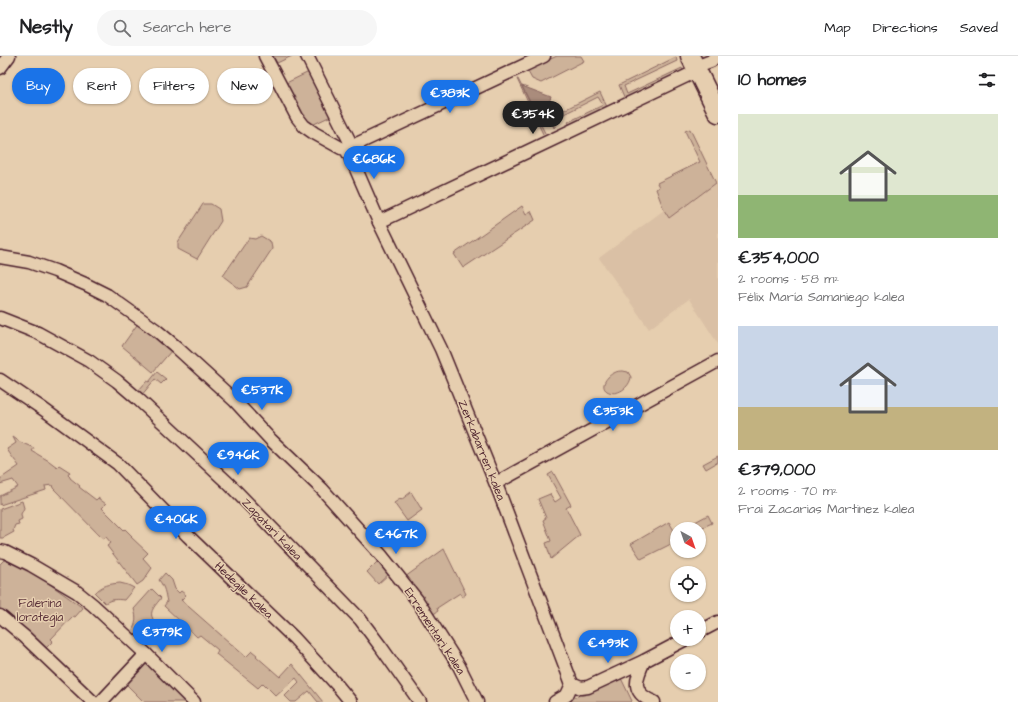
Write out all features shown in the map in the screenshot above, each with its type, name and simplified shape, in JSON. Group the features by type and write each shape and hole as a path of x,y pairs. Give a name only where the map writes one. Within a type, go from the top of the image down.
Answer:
{"main road":[{"path":"694,65 718,113"}],"street":[{"path":"0,68 9,56"},
{"path":"265,56 297,116 304,126 341,148 349,148 544,56"},
{"name":"Zerkabarren kalea","path":"307,56 349,148 356,169 379,222 441,349 496,483 572,684"},
{"path":"379,222 694,65 711,61 716,56"},
{"name":"Errementari kalea","path":"0,257 29,262 55,271 107,295 156,330 234,400 271,440 322,489 377,551 413,595 459,666 477,702"},
{"name":"Zapatari kalea","path":"0,318 38,333 89,360 138,399 229,484 360,619 420,702"},
{"path":"496,483 718,361"},
{"name":"Hedegile kalea","path":"0,380 43,409 118,464 188,536 294,638 351,702"},
{"path":"0,551 31,565 77,592 146,654 194,702"},
{"path":"0,616 25,637 93,702"},
{"path":"706,628 718,622"},
{"path":"555,702 568,694 572,684 581,688 588,687 673,646"},
{"path":"101,702 146,654"},
{"path":"644,661 637,676 636,683 638,689 644,697 654,702"}],"shaded area":[{"path":"522,86 551,97 541,124"},
{"path":"716,183 718,186 718,344 689,299 649,329 599,258 664,210 669,218"}],"green space":[{"path":"273,56 292,56 277,63"},
{"path":"557,56 581,56 584,61 541,83 532,79 527,70"},
{"path":"676,57 677,61 624,86 627,94 682,68 683,72 625,99 619,85"},
{"path":"311,71 331,116 312,125 306,121 284,84"},
{"path":"517,79 545,133 543,134"},
{"path":"600,92 607,107 570,126 568,122 603,105 598,97 564,114 554,128 552,123 556,114"},
{"path":"690,129 716,183 669,218 664,210 656,189 659,187 657,183 700,162 685,131"},
{"path":"203,204 211,204 219,209 221,221 197,259 178,249 178,242"},
{"path":"522,206 526,214 531,211 535,220 463,268 454,254"},
{"path":"261,236 271,242 272,249 247,287 240,289 223,276 249,238 255,239"},
{"path":"139,322 172,350 153,372 122,346"},
{"path":"157,372 166,379 161,384 155,379 141,396 137,392 147,381 149,382"},
{"path":"615,372 628,372 631,377 626,387 615,393 607,391 604,384 607,378"},
{"path":"13,437 34,448 32,451 57,467 59,465 70,472 68,475 80,486 79,487 96,500 98,498 106,504 102,508 148,553 143,558 152,568 143,581 137,585 107,546 111,543 106,537 103,539 53,488 52,485 45,486 46,490 0,505 0,496 18,487 13,480 0,484 0,479 19,466 7,449 16,443"},
{"path":"718,456 718,462 706,469 703,464"},
{"path":"553,472 571,505 566,508 580,535 551,559 546,543 551,541 543,520 546,518 538,499 550,494 555,502 561,498 548,475"},
{"path":"411,492 422,510 407,521 394,503 400,499 401,500"},
{"path":"22,501 24,508 21,514 22,519 18,521 19,524 15,525 13,530 14,532 0,538 0,509"},
{"path":"708,515 712,523 706,526 706,522 695,522"},
{"path":"669,522 670,524 670,544 641,559 631,544"},
{"path":"444,549 466,594 462,597 460,593 437,608 438,611 432,615 405,577"},
{"name":"Falerina lorategia","path":"4,560 22,567 44,580 83,608 75,617 73,616 51,639 53,641 44,650 0,613 0,564"},
{"path":"379,560 390,573 378,584 367,572"},
{"path":"165,573 172,580 175,589 179,593 181,591 186,595 181,600 246,657 252,651 280,677 292,664 323,702 318,702 309,691 296,702 291,702 285,696 299,682 296,678 276,696 263,683 258,688 216,654 218,650 200,635 197,637 164,606 167,602 164,588 159,580"},
{"path":"120,583 134,588 124,600 119,599 105,603 95,593 110,584"},
{"path":"152,589 161,598 152,610 153,619 137,637 132,631 136,621 134,609"},
{"path":"144,661 187,702 144,702 124,682"},
{"path":"620,676 632,701 631,702 565,702"}]}
